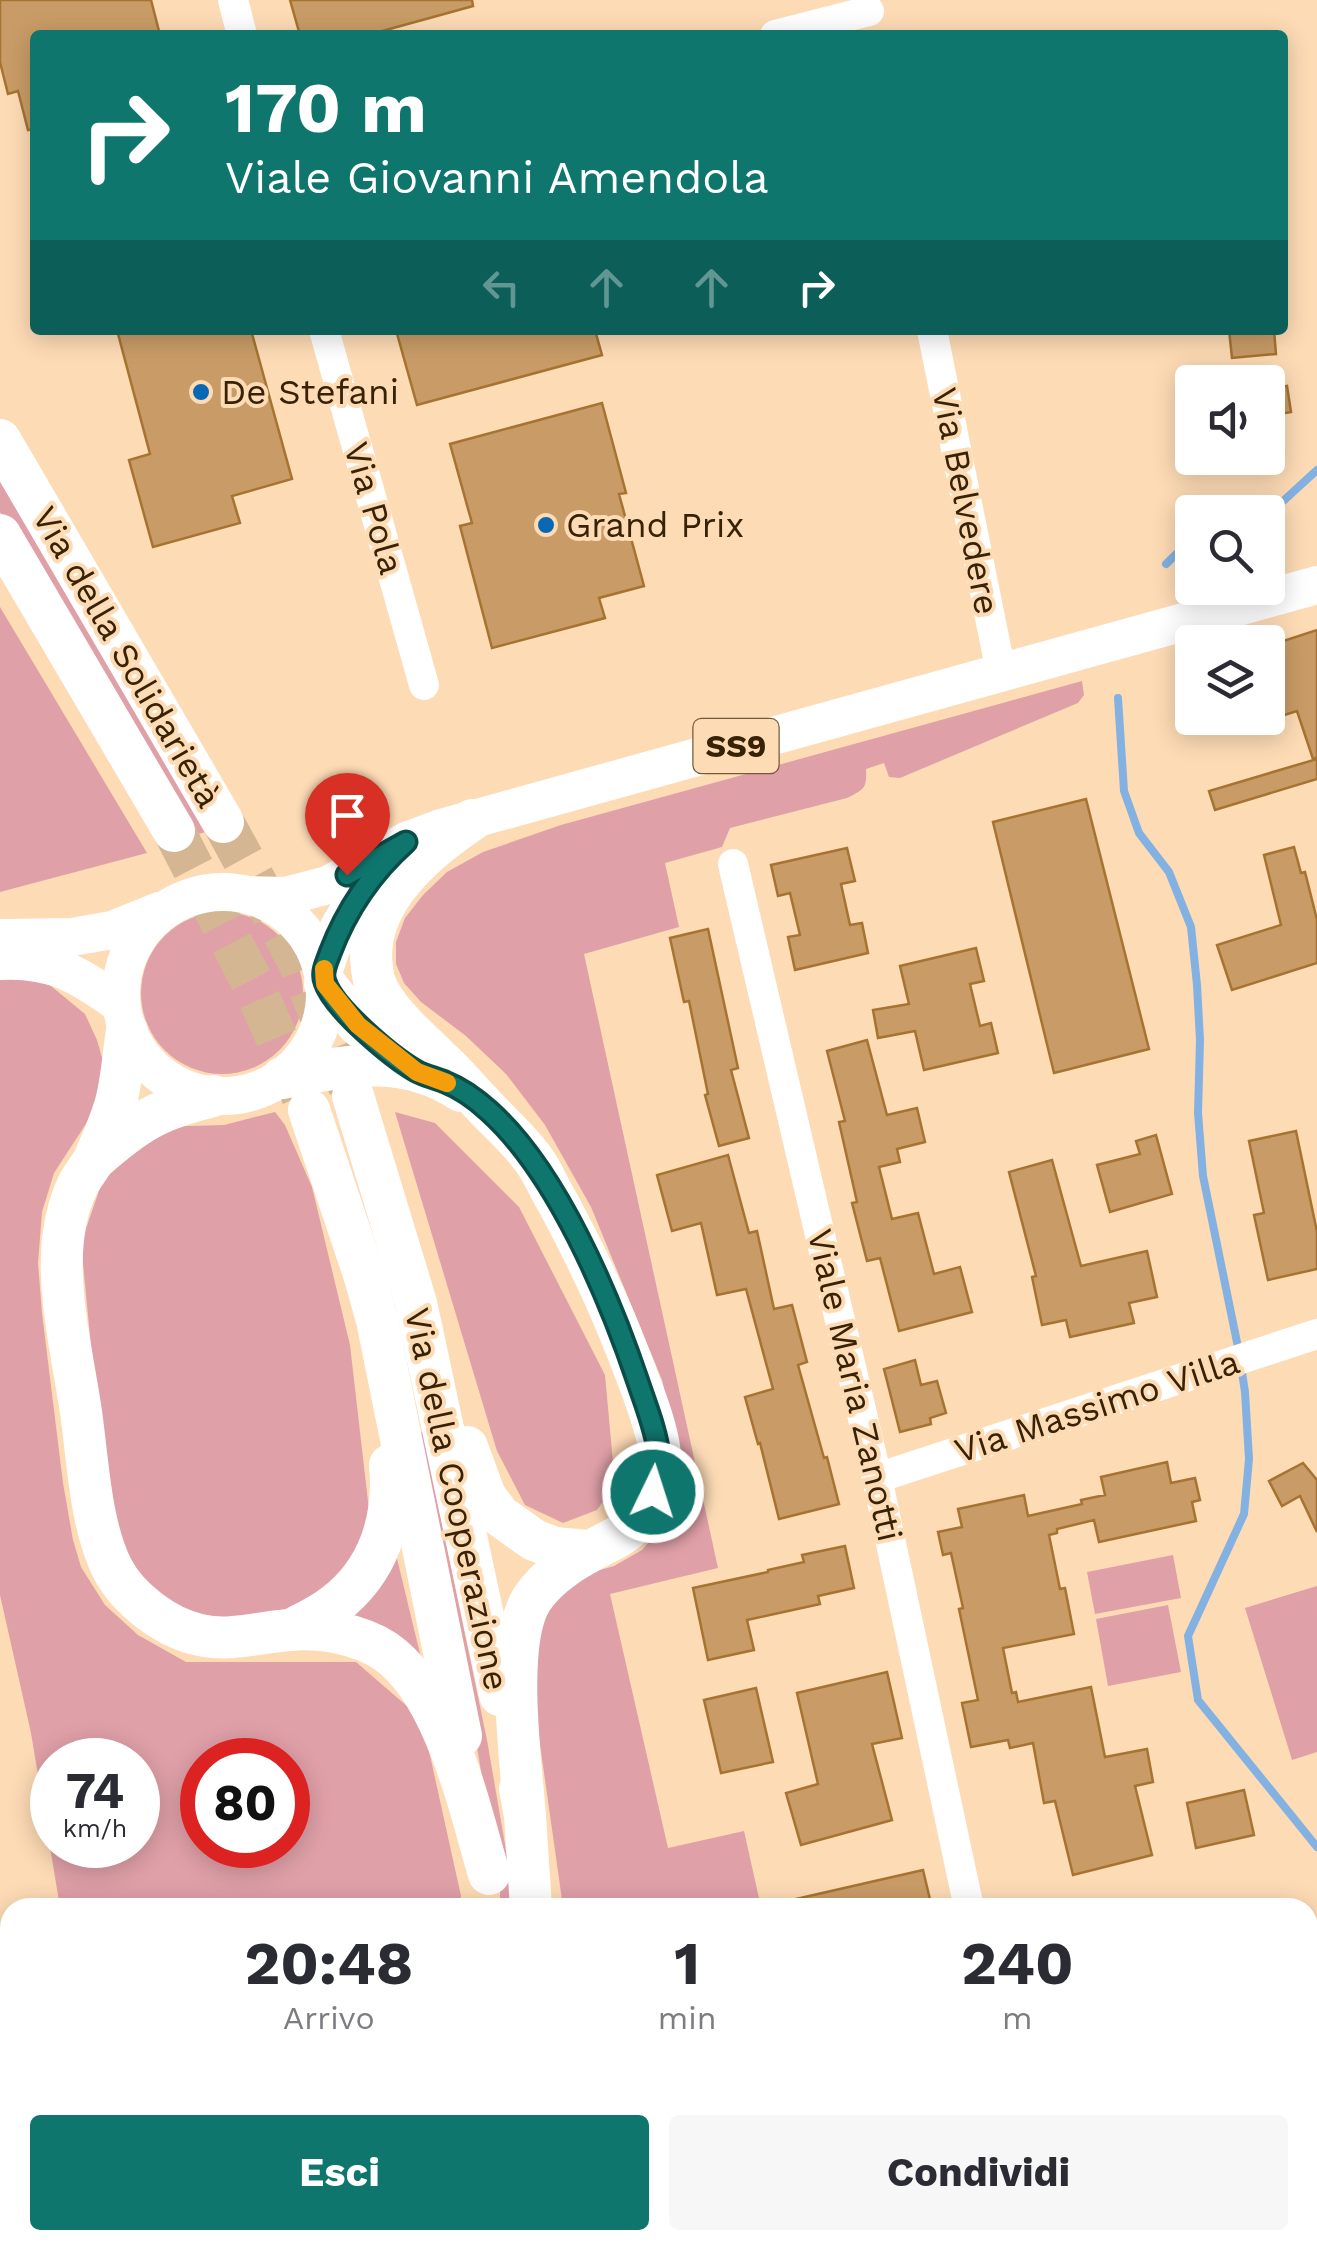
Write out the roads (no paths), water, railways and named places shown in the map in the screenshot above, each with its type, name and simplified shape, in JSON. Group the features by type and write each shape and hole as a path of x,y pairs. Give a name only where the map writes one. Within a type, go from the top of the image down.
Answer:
{"highway":[{"name":"Via della Solidarietà","path":"5,446 223,822"},
{"name":"Via della Solidarietà","path":"0,535 174,830"},
{"path":"472,820 447,837 387,901 374,928 370,950 374,983 394,1012 536,1162 586,1255 628,1354 655,1432 660,1460 653,1492 638,1521 614,1540 564,1566 533,1598 522,1622 518,1641 518,1724 526,1822 540,1898"},
{"path":"324,978 358,1025 417,1072"},
{"path":"124,1018 116,1104 95,1159 78,1184 68,1212 61,1261 99,1531 112,1568 143,1604 180,1630 235,1638 293,1629 348,1635 382,1649 406,1668 429,1702 454,1762 490,1891"},
{"path":"282,1078 360,1064 389,1065 448,1083 486,1108"},
{"path":"95,1159 130,1128 158,1112 213,1096"},
{"name":"Via della Cooperazione","path":"353,1096 416,1303 526,1822 530,1898"},
{"name":"Via della Cooperazione","path":"309,1110 377,1320 490,1891"},
{"path":"416,1303 485,1496 498,1515 534,1540 555,1548 588,1551"},
{"path":"293,1629 331,1608 355,1588 378,1555 388,1520 392,1480 377,1320"}],"main road":[{"name":"SS9","path":"0,938 72,936 112,930 196,895 223,892 286,896 328,885 406,842 441,828 1317,585"},
{"name":"SS9","path":"171,906 142,932 124,966 124,1018 137,1051 161,1076 190,1092 213,1096 249,1094 282,1078 302,1060 316,1037 324,1011 324,978 339,927 361,890 406,842"},
{"name":"SS9","path":"250,895 289,916 304,932 316,951 324,978"},
{"name":"SS9","path":"0,961 45,962 68,970 90,983 124,1018"}],"street":[{"path":"233,0 241,30"},
{"path":"799,30 870,15"},
{"name":"Via Pola","path":"325,335 424,685"},
{"name":"Via Belvedere","path":"933,335 1000,672"},
{"name":"Viale Maria Zanotti","path":"734,864 877,1478 967,1898"},
{"name":"Via Massimo Villa","path":"877,1478 1317,1334"}],"waterway":[{"path":"1285,499 1317,470"},
{"path":"1166,564 1175,555"},
{"path":"1118,698 1124,791 1139,833 1169,872 1191,927 1200,1040 1198,1113 1203,1176 1239,1352"},
{"path":"1241,1366 1249,1459 1244,1514 1188,1636 1198,1700 1317,1847"}],"tunnel":[{"path":"223,822 298,960 353,1096"},
{"path":"174,831 252,982 308,1109"}],"place":[{"name":"De Stefani","path":"201,392"},
{"name":"Grand Prix","path":"546,525"}]}
